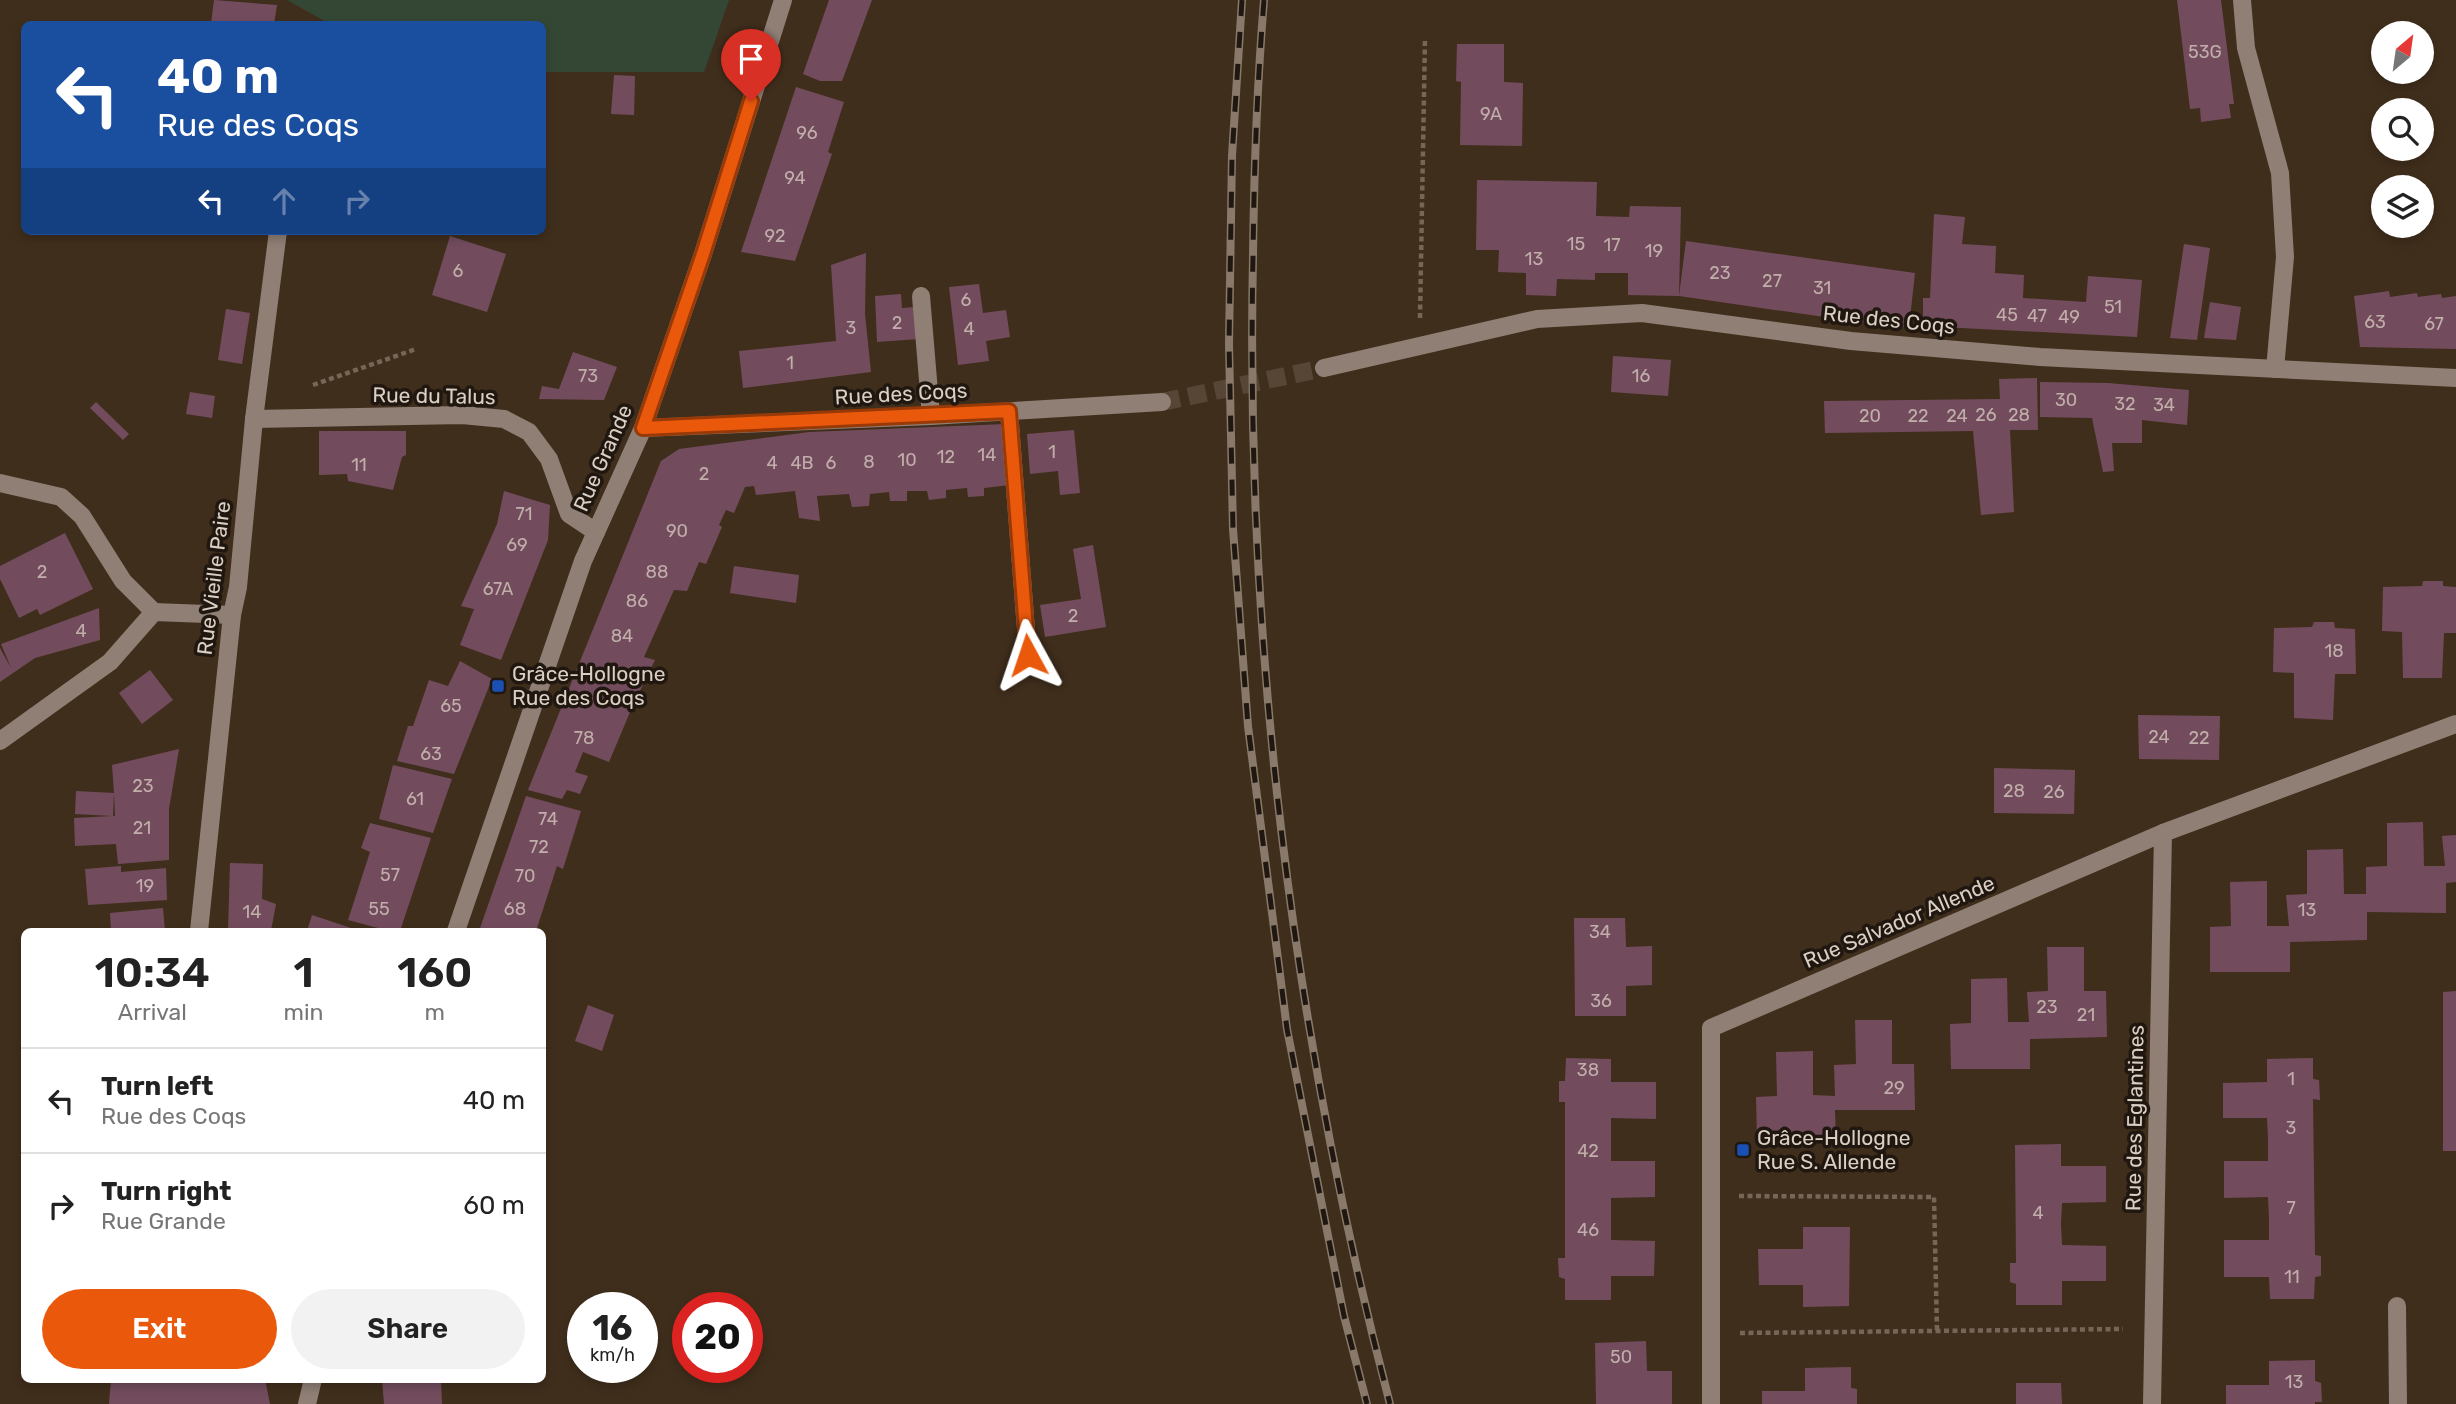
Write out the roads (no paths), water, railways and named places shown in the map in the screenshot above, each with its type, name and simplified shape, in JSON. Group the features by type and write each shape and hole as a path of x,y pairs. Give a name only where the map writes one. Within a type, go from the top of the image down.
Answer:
{"street":[{"name":"Rue Grande","path":"457,928 583,561 643,428 703,254 783,0"},
{"path":"2242,0 2246,48 2280,173 2284,257 2275,369"},
{"name":"Rue Vieille Paire","path":"199,928 254,419 277,235"},
{"path":"921,296 931,416"},
{"name":"Rue des Coqs","path":"1324,368 1537,319 1642,313 1851,341 2040,357 2456,378"},
{"name":"Rue des Coqs","path":"643,428 931,416 1162,402"},
{"path":"1009,411 1028,655"},
{"name":"Rue du Talus","path":"254,419 462,415 504,419 529,432 549,460 569,514 596,531"},
{"path":"0,483 61,497 82,516 123,581 154,612 232,615"},
{"path":"0,741 110,662 154,612"},
{"name":"Rue Salvador Allende","path":"1712,1404 1711,1028 2162,833 2456,724"},
{"name":"Rue des Eglantines","path":"2152,1404 2162,833"},
{"path":"2397,1306 2398,1404"},
{"path":"307,1404 312,1383"}],"tunnel":[{"path":"1162,402 1324,368"}],"railway":[{"path":"1242,0 1232,156 1229,344 1233,529 1248,726 1287,1029 1344,1316 1367,1404"},
{"path":"1264,0 1254,192 1253,401 1257,546 1267,690 1301,978 1326,1121 1390,1404"}],"place":[{"name":"Grâce-Hollogne Rue des Coqs","path":"498,686"},
{"name":"Grâce-Hollogne Rue S. Allende","path":"1743,1150"}]}
